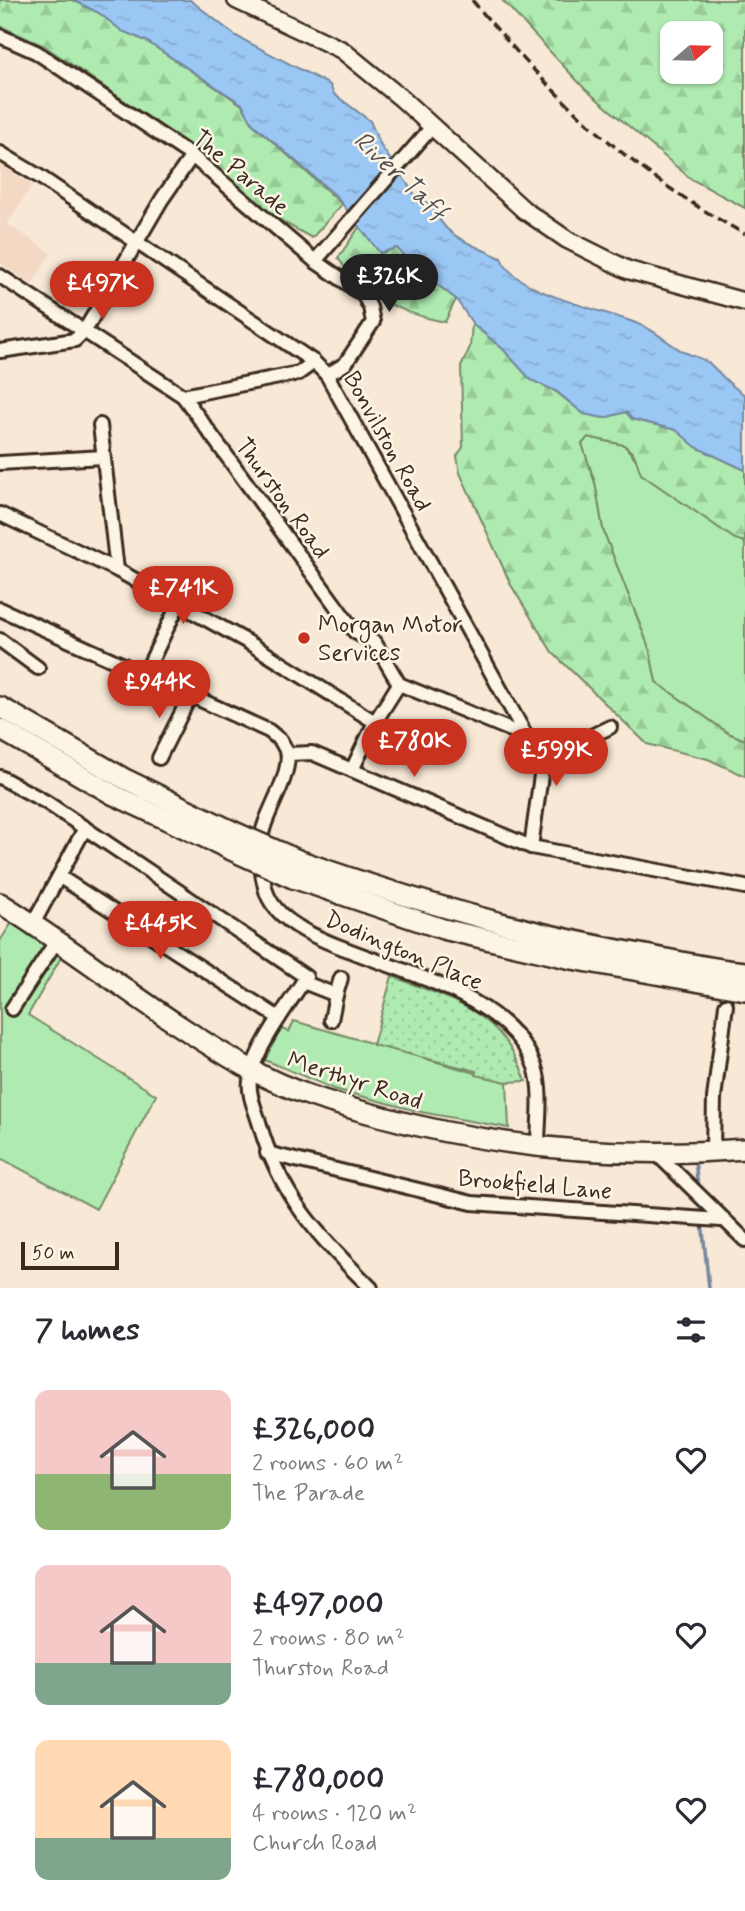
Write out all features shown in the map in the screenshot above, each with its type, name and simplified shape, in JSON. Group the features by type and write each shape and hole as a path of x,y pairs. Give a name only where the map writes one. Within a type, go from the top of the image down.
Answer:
{"main road":[{"path":"236,0 342,50 377,77 427,132 524,210 566,239 628,270 745,302"},
{"path":"0,707 229,839"},
{"path":"0,729 114,795 229,839 443,929 572,959 745,990"},
{"path":"295,869 500,926 745,972"},
{"name":"Merthyr Road","path":"0,903 252,1070 323,1100 463,1136 538,1146 656,1153 745,1149"}],"street":[{"name":"The Parade","path":"0,36 36,52 192,156 315,261 363,294 370,307 373,322 345,364 327,375"},
{"path":"315,261 427,132"},
{"name":"Bonvilston Road","path":"0,153 314,362 327,375 540,761 542,768 531,847"},
{"path":"0,351 75,340 85,330 162,199 192,156"},
{"name":"Thurston Road","path":"0,276 183,396 355,632 375,642 399,684"},
{"path":"183,396 299,373 314,362"},
{"path":"100,425 117,570"},
{"path":"0,463 103,457"},
{"path":"0,514 117,570 246,641 375,722"},
{"path":"144,676 178,605"},
{"path":"0,609 189,698 269,731 281,741 288,754 312,753 531,847 745,887"},
{"path":"0,640 38,667"},
{"path":"352,770 375,722 399,684 528,737"},
{"path":"159,758 189,698"},
{"path":"540,761 610,727"},
{"name":"Dodington Place","path":"288,754 288,769 260,844 265,890 284,916 304,931 334,946 411,971 481,1005 503,1022 525,1045 536,1069 539,1091 538,1146"},
{"path":"0,777 85,828 305,980 336,995"},
{"path":"33,924 85,828"},
{"path":"60,877 279,1018"},
{"path":"12,1009 57,940"},
{"path":"331,1020 341,978"},
{"path":"305,980 279,1018 252,1070 250,1089 267,1153 303,1217 324,1243 371,1288"},
{"path":"713,1151 714,1098 726,1005"},
{"name":"Brookfield Lane","path":"267,1153 472,1202 721,1220"},
{"path":"656,1153 721,1220 745,1240"}],"shaded area":[{"path":"0,164 32,185 7,224 51,253 32,284 0,263"}],"green space":[{"path":"0,0 73,0 99,13 122,31 146,41 242,105 253,124 342,204 312,238 272,216 197,150 44,46 0,26"},
{"path":"502,0 745,0 745,208 691,179 585,89"},
{"path":"360,226 380,253 397,248 414,267 456,299 445,322 414,314 385,301 371,293 348,271 338,258"},
{"path":"472,324 503,349 531,380 555,391 584,414 604,418 626,412 632,419 677,430 696,447 745,470 745,542 735,539 641,474 634,454 624,445 588,437 582,444 595,483 603,530 649,648 656,682 728,733 745,740 745,776 708,759 647,744 552,652 511,585 460,473 457,456 463,447 461,367 470,347"},
{"path":"588,437 624,445 639,463 696,511 745,543 745,740 728,733 656,682 649,648 603,530 595,483 582,444"},
{"path":"13,921 63,954 28,1015 156,1095 96,1209 0,1158 0,941"},
{"path":"392,976 456,1002 489,1023 504,1038 526,1081 507,1082 476,1075 476,1071 373,1045"},
{"path":"294,1021 507,1082 509,1128 421,1112 334,1089 265,1060 279,1028 289,1032"}],"water":[{"name":"River Taff","path":"73,0 190,0 236,36 330,85 334,94 370,121 381,146 418,199 434,206 438,217 451,233 501,258 510,271 543,292 648,329 679,349 709,363 745,395 745,470 696,447 676,430 632,419 626,412 604,418 584,414 556,391 531,380 503,349 473,324 456,299 414,267 397,248 380,253 336,196 253,124 242,104 146,41 122,31 99,13"}],"waterway":[{"path":"695,1159 698,1188"},
{"path":"700,1203 709,1288"}],"railway":[{"path":"472,0 534,70 596,131 666,185 745,234"}],"place":[{"name":"Morgan Motor Services","path":"304,638"}]}
